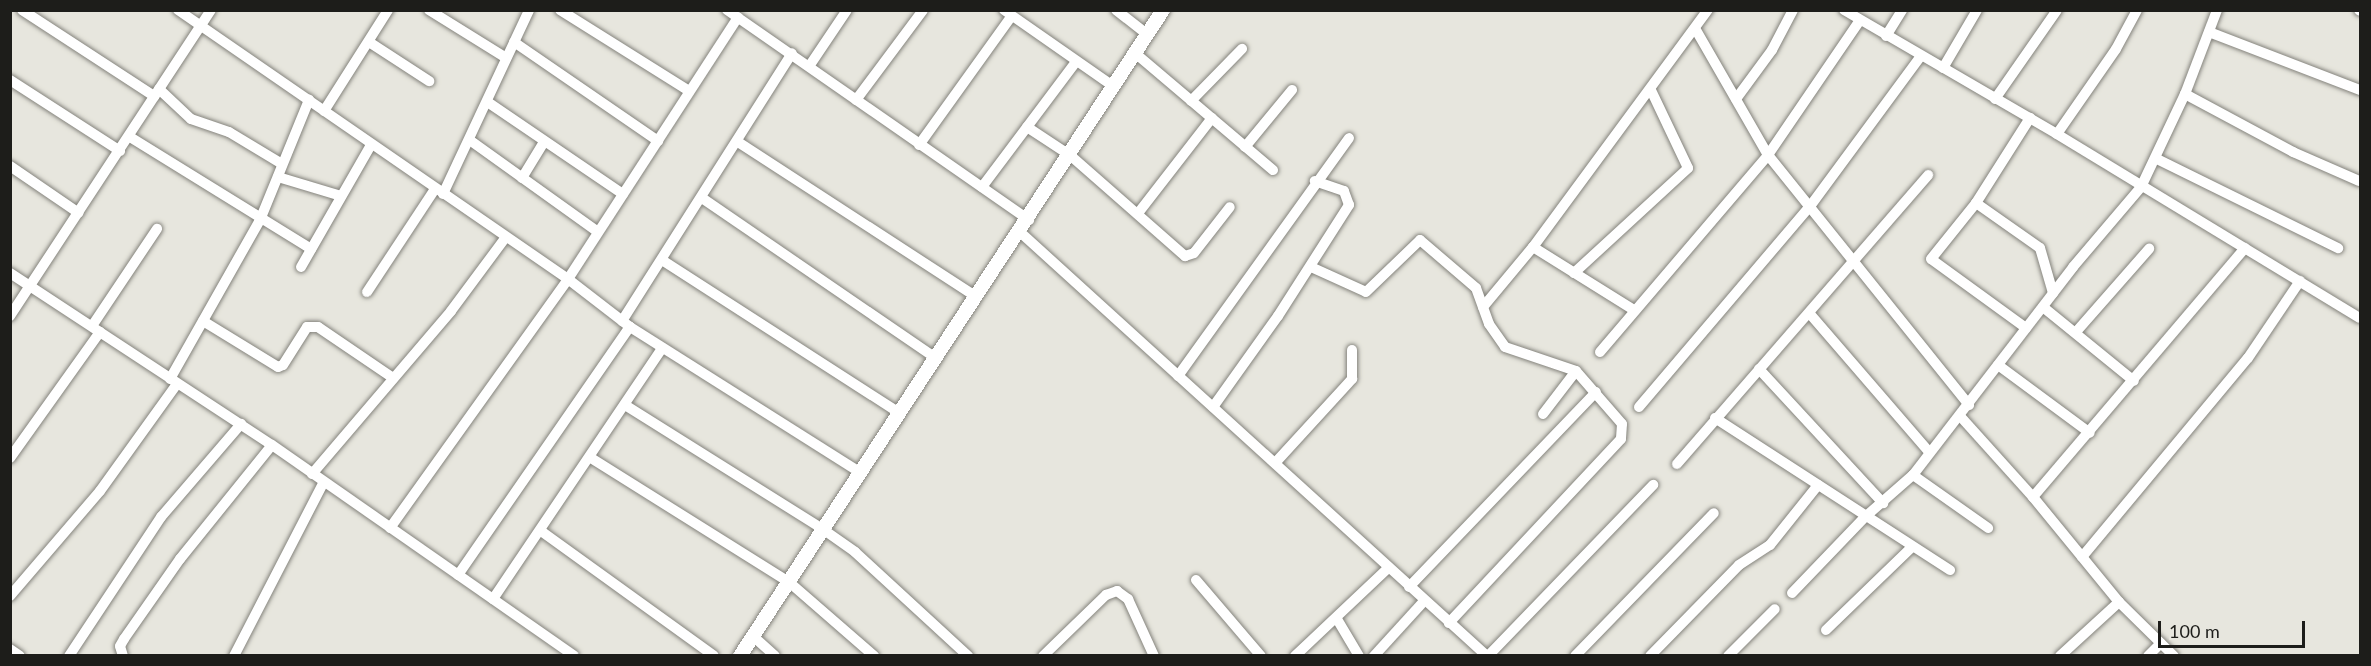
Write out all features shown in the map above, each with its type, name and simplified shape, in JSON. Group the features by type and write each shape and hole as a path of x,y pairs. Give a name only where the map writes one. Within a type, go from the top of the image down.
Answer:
{"street":[{"path":"22,10 156,92 191,119 229,132 282,165"},
{"path":"178,10 568,279 626,324 861,473"},
{"path":"10,316 130,137 156,92 211,10"},
{"path":"324,111 388,10"},
{"path":"429,10 506,58"},
{"path":"367,292 439,191 471,141 529,10"},
{"path":"560,10 689,91"},
{"path":"728,10 810,64 856,100 982,187 1178,376 1276,462 1424,601 1488,656 1653,485"},
{"path":"810,64 847,10"},
{"path":"856,100 923,10"},
{"path":"1116,10 1147,34"},
{"path":"740,656 1071,156 1163,10"},
{"path":"1483,307 1533,247 1652,90 1708,10"},
{"path":"1736,99 1772,50 1793,10"},
{"path":"1844,10 2057,134 2141,187 2361,318"},
{"path":"1886,36 1902,10"},
{"path":"1943,68 1977,10"},
{"path":"1995,99 2057,10"},
{"path":"2057,134 2116,49 2137,10"},
{"path":"1792,593 1865,517 1913,475 2053,293 2141,187 2157,159 2185,94 2217,10"},
{"path":"919,145 1008,14 1075,63 1113,86"},
{"path":"390,528 568,279 738,17"},
{"path":"1600,352 1768,154 1860,20"},
{"path":"1696,30 1768,154 1811,205 1853,265 1969,405"},
{"path":"2209,32 2361,90"},
{"path":"369,42 429,81"},
{"path":"514,42 658,141"},
{"path":"1191,101 1242,49"},
{"path":"458,575 626,324 662,260 792,53"},
{"path":"1135,53 1273,170"},
{"path":"1639,407 1811,205 1921,56"},
{"path":"982,187 1075,63"},
{"path":"10,80 120,150"},
{"path":"1245,147 1292,90"},
{"path":"1574,273 1688,168 1652,90"},
{"path":"2185,94 2293,152 2360,181"},
{"path":"10,596 100,491 174,382 203,321 260,220 309,100"},
{"path":"489,103 623,194"},
{"path":"1139,212 1212,118"},
{"path":"2026,328 1931,259 1976,203 2030,118"},
{"path":"1027,127 1071,156 1189,256 1230,207"},
{"path":"130,137 260,220 311,249"},
{"path":"1178,376 1315,181 1349,138"},
{"path":"471,141 598,232"},
{"path":"522,178 544,142"},
{"path":"738,142 976,297"},
{"path":"301,267 371,145"},
{"path":"2157,159 2338,248"},
{"path":"10,166 79,213"},
{"path":"1677,464 1715,418 1853,265 1928,175"},
{"path":"278,177 341,196"},
{"path":"1213,407 1311,267 1350,200 1344,190 1315,181"},
{"path":"702,198 936,358"},
{"path":"1976,203 2040,248 2053,293"},
{"path":"10,458 96,329 157,229"},
{"path":"312,474 451,311 506,237"},
{"path":"1311,267 1366,292 1420,240 1472,282 1489,324 1509,351 1576,371 1622,424 1621,439 1449,622"},
{"path":"1533,247 1634,310"},
{"path":"2033,497 2090,433 2245,248"},
{"path":"2076,332 2149,249"},
{"path":"662,260 899,413"},
{"path":"10,273 272,445 574,656"},
{"path":"2082,557 2248,358 2300,281"},
{"path":"2043,307 2134,381"},
{"path":"1810,314 1929,452"},
{"path":"203,321 278,367 284,365 307,327 316,326 393,378"},
{"path":"493,599 542,531 662,348"},
{"path":"1276,462 1352,380 1352,350"},
{"path":"1998,365 2090,433"},
{"path":"1759,369 1883,503"},
{"path":"1543,414 1576,371"},
{"path":"1409,587 1596,392"},
{"path":"624,405 824,530 855,552 968,656"},
{"path":"1960,416 2033,497 2120,602 2174,656"},
{"path":"1715,418 1950,570"},
{"path":"69,656 161,517 241,424"},
{"path":"123,656 120,646 124,639 180,558 272,445"},
{"path":"591,458 789,582 874,656"},
{"path":"1913,475 1988,528"},
{"path":"234,656 324,482"},
{"path":"1650,656 1738,565 1770,545 1818,485"},
{"path":"1575,656 1714,513"},
{"path":"542,531 714,656"},
{"path":"1827,630 1912,547"},
{"path":"1295,656 1389,568"},
{"path":"1196,580 1261,656"},
{"path":"1043,656 1106,596 1117,591 1128,599 1154,656"},
{"path":"1374,656 1424,601"},
{"path":"2060,656 2120,602"},
{"path":"1728,656 1775,609"},
{"path":"1337,619 1356,651 1344,656"},
{"path":"754,637 775,656"},
{"path":"2148,656 2161,643"},
{"path":"10,649 20,656"}]}
